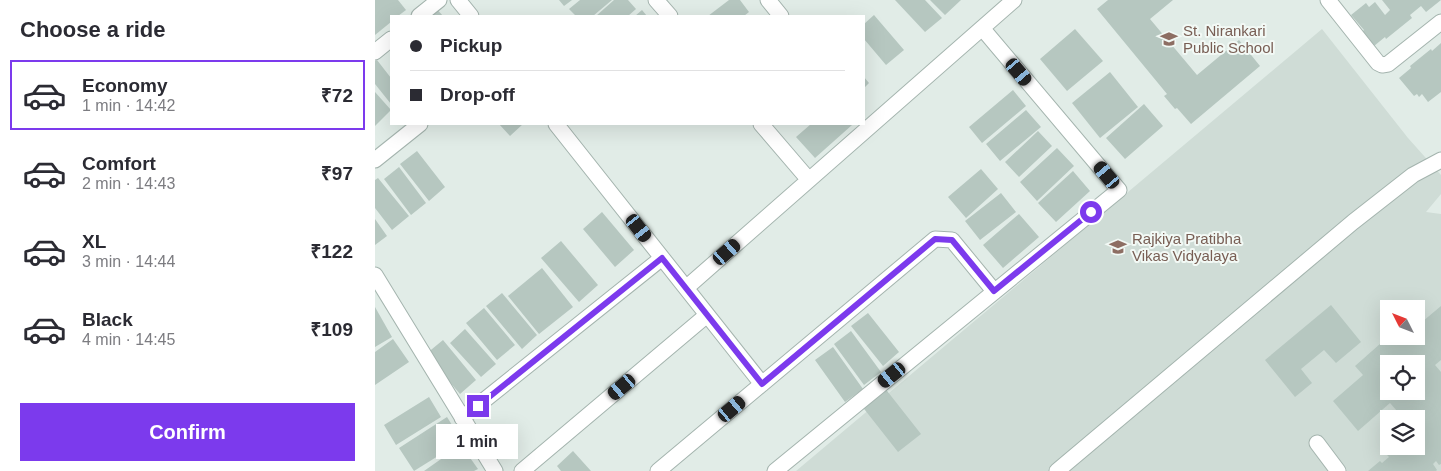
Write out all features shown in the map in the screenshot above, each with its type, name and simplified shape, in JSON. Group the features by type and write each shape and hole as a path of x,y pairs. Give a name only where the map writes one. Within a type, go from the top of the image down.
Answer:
{"street":[{"path":"420,15 439,0"},
{"path":"458,0 470,15"},
{"path":"656,0 669,15"},
{"path":"768,0 780,15"},
{"path":"686,288 1014,0"},
{"path":"1328,0 1378,63 1383,65 1388,64 1441,22"},
{"path":"775,471 1119,190 982,28"},
{"path":"375,52 390,39"},
{"path":"375,160 419,125"},
{"path":"557,125 762,384"},
{"path":"762,125 809,180"},
{"path":"1057,471 1353,222 1413,175 1441,160"},
{"path":"658,471 935,239 952,240 994,291"},
{"path":"462,418 662,258"},
{"path":"375,275 495,471"},
{"path":"522,471 707,315"},
{"path":"1317,444 1338,471"}],"shaded area":[{"path":"1322,29 1408,138 1441,175 1441,194 1426,212 1441,214 1441,471 796,471"}],"building":[{"path":"375,0 398,0 406,10 399,15 390,15 390,23 375,35"},
{"path":"559,0 572,0 564,6"},
{"path":"580,0 612,0 594,15 575,15 569,9"},
{"path":"614,0 628,0 636,9 629,15 597,15"},
{"path":"729,0 740,0 749,12 745,15 709,15"},
{"path":"895,0 925,0 942,18 925,32"},
{"path":"930,0 961,0 945,15"},
{"path":"1108,0 1173,0 1150,19 1197,75 1239,40 1260,66 1191,124 1164,96 1167,94 1097,9"},
{"path":"1382,0 1441,0 1426,12 1421,6 1410,15 1412,18 1374,46 1362,32 1364,30 1351,15 1366,3 1369,7 1375,2 1385,15 1390,10"},
{"path":"435,7 442,15 425,15"},
{"path":"642,10 646,15 636,15"},
{"path":"874,15 904,50 886,65 865,40 865,23"},
{"path":"1075,29 1103,61 1067,91 1040,59"},
{"path":"1441,43 1441,92 1428,102 1422,94 1419,97 1417,94 1414,96 1399,78 1411,68 1410,66"},
{"path":"377,60 390,77 390,103 375,84 375,61"},
{"path":"1110,72 1138,107 1100,138 1072,103"},
{"path":"865,78 869,83 865,87"},
{"path":"1013,90 1026,106 982,143 969,127"},
{"path":"375,92 390,111 375,126"},
{"path":"1144,104 1163,126 1125,159 1106,138"},
{"path":"1026,110 1041,127 1000,161 986,144"},
{"path":"500,125 522,125 510,136"},
{"path":"810,125 852,125 815,158 796,137"},
{"path":"1038,131 1052,146 1019,177 1005,162"},
{"path":"1057,148 1074,166 1037,201 1020,182"},
{"path":"417,151 445,187 429,201 400,164"},
{"path":"399,167 426,203 411,215 384,179"},
{"path":"981,169 998,189 966,218 948,197"},
{"path":"1073,171 1090,191 1056,222 1038,203"},
{"path":"378,178 409,216 392,230 375,208 375,180"},
{"path":"1001,193 1016,212 980,240 965,221"},
{"path":"602,212 634,250 615,267 583,229"},
{"path":"1019,214 1039,237 1003,268 983,245"},
{"path":"375,219 387,236 375,245"},
{"path":"561,241 598,285 579,302 541,258"},
{"path":"542,268 573,307 539,334 508,296"},
{"path":"502,293 537,335 522,349 486,306"},
{"path":"1331,305 1361,342 1336,363 1324,350 1301,369 1312,383 1295,397 1265,360"},
{"path":"1441,306 1441,360 1435,365 1441,372 1441,464 1439,465 1436,461 1433,464 1436,471 1368,471 1380,461 1382,463 1389,457 1387,455 1425,455 1425,410 1396,410 1390,403 1358,431 1333,401 1363,375 1355,366 1380,344 1425,345 1425,319"},
{"path":"375,307 392,337 375,347"},
{"path":"484,308 515,345 497,360 466,323"},
{"path":"868,313 899,352 883,366 851,326"},
{"path":"465,329 496,364 481,377 450,343"},
{"path":"851,331 881,372 864,385 834,344"},
{"path":"393,339 409,362 375,385 375,352"},
{"path":"443,340 476,380 460,394 426,354"},
{"path":"833,347 863,389 845,402 815,360"},
{"path":"884,387 921,434 898,452 861,405"},
{"path":"429,397 441,417 396,445 384,425"},
{"path":"447,417 462,441 414,471 399,448"},
{"path":"461,445 478,469 474,471 424,471"},
{"path":"573,451 591,471 561,471 557,466"}],"place":[{"name":"St. Nirankari Public School","path":"1169,39"},
{"name":"Rajkiya Pratibha Vikas Vidyalaya","path":"1118,247"}],"route":[{"path":"478,406 662,258 762,384 935,239 952,240 994,291 1091,212"}]}
